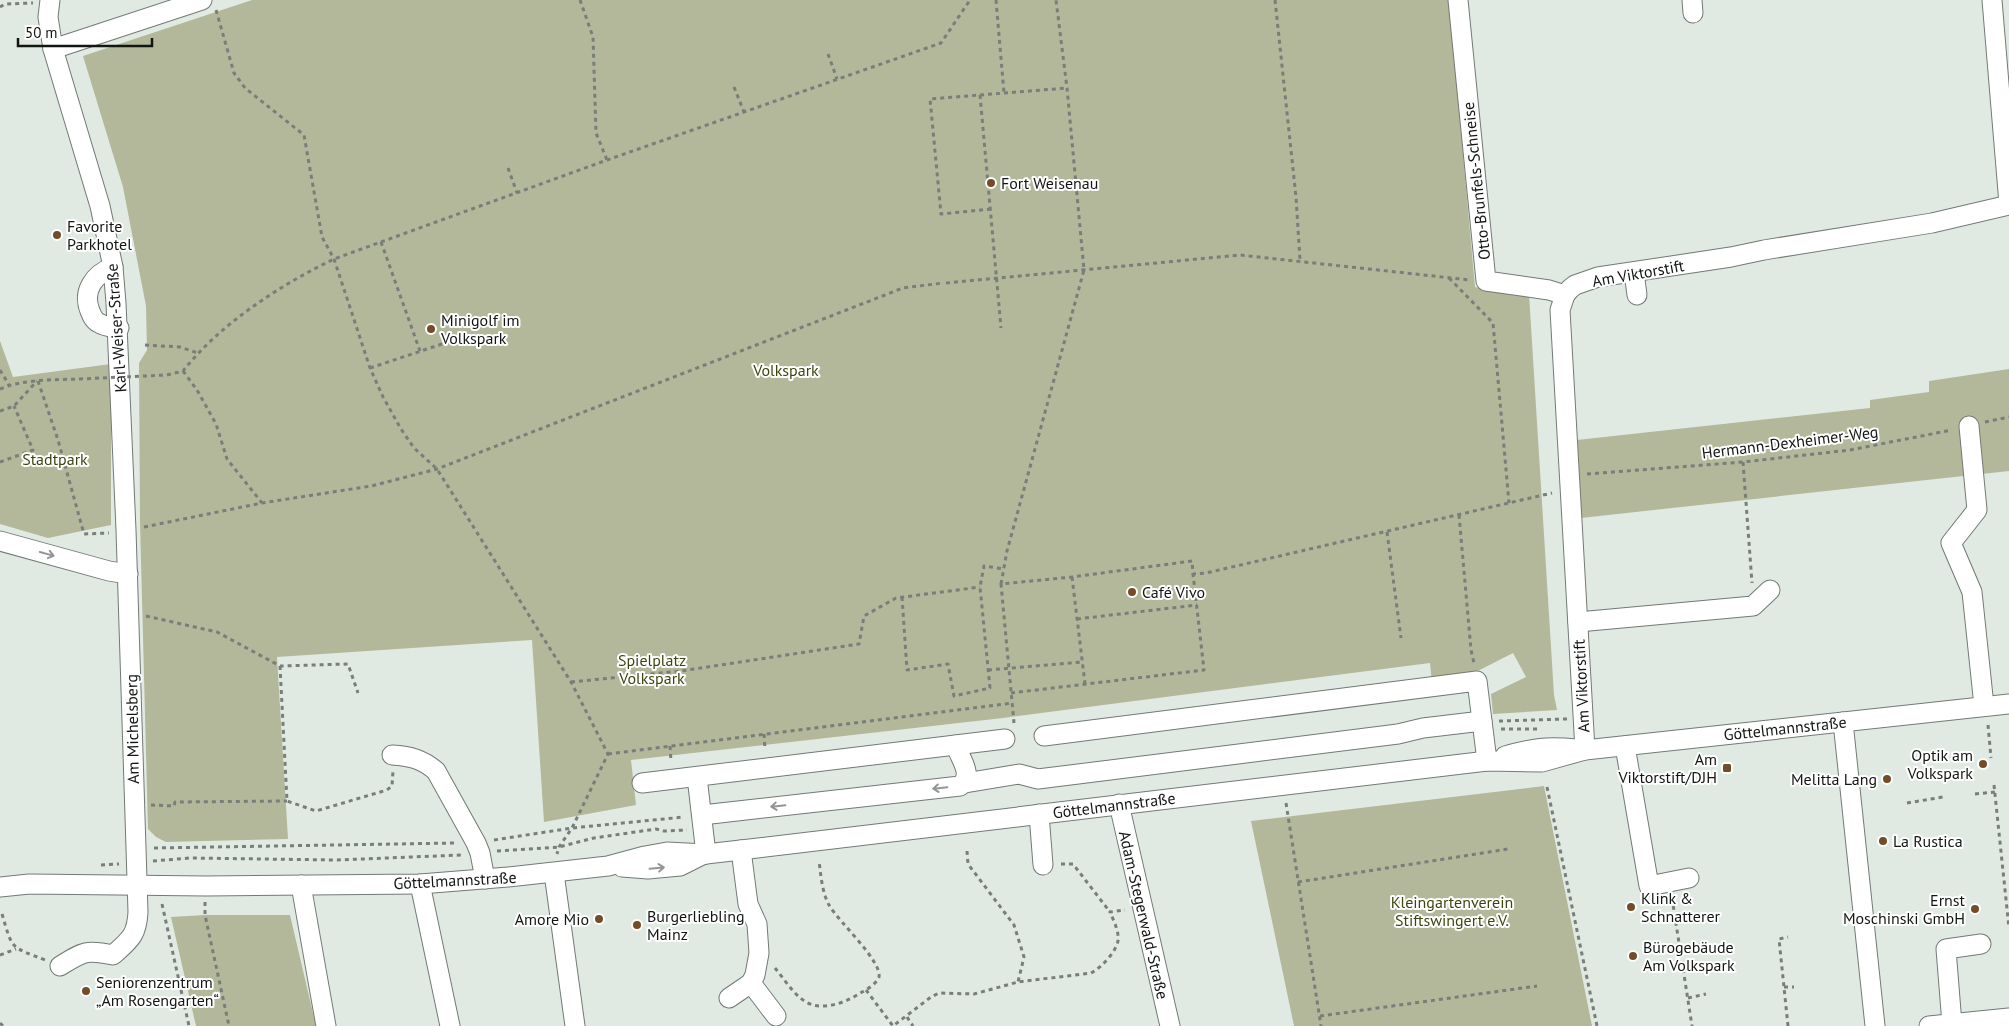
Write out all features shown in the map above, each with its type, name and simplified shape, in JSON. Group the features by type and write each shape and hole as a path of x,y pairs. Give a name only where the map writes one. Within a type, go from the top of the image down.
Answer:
{"street":[{"name":"Otto-Brunfels-Schneise","path":"1458,0 1486,281 1549,290 1565,295"},
{"path":"1992,0 2009,204"},
{"name":"Karl-Weiser-Straße","path":"44,1 53,50 100,206 113,267 119,328 128,574"},
{"path":"53,50 208,2"},
{"name":"Am Viktorstift","path":"1585,750 1560,310 1565,295 1575,285 1598,277 1932,223 2009,204"},
{"path":"113,267 103,271 92,282 87,294 87,304 94,320 104,325 119,328"},
{"path":"1634,272 1636,295"},
{"path":"1968,426 1977,510 1951,543 1972,592 1986,715"},
{"path":"0,541 109,571 128,574"},
{"name":"Am Michelsberg","path":"60,966 82,953 94,951 113,955 132,938 137,926 128,574"},
{"path":"1753,606 1770,590"},
{"name":"Am Viktorstift","path":"1578,622 1753,606"},
{"path":"1044,736 1477,681 1490,724 1487,761"},
{"name":"Göttelmannstraße","path":"0,887 29,884 206,886 420,884 554,873 608,866 667,852 706,854 1487,761 1540,747 1552,746 1585,750 1843,722 1986,715 2009,704"},
{"path":"1843,722 1875,1026"},
{"path":"702,815 960,786 965,783 1019,774 1038,779 1398,734 1423,728 1490,724"},
{"path":"642,783 956,745 1010,734"},
{"path":"956,745 966,771 967,778 965,783"},
{"path":"1625,746 1650,886 1689,878"},
{"path":"392,755 416,758 436,771 476,843 486,879"},
{"path":"698,777 706,854"},
{"name":"Adam-Stegerwald-Straße","path":"1119,804 1170,1026"},
{"path":"1039,814 1043,865"},
{"path":"729,998 751,983 755,975 759,953 756,924 748,904 741,850"},
{"path":"554,873 575,1026"},
{"path":"420,884 450,1026"},
{"path":"301,885 326,1026"},
{"path":"1952,1024 1946,949 1981,944"},
{"path":"751,983 776,1016"},
{"path":"1928,1026 2009,1018"}],"path":[{"path":"580,0 593,37 596,133 607,160"},
{"path":"0,389 9,385 38,381 167,375 183,371 198,353 253,307 297,277 334,259 607,160 942,43 970,0"},
{"path":"996,0 1004,93"},
{"path":"1010,734 1012,703 1002,584 1004,569 1084,270 1067,88 1056,0"},
{"path":"1275,0 1296,197 1300,260"},
{"path":"0,8 5,2 44,1"},
{"path":"208,2 234,73 246,88 304,135 322,237 334,259 370,368 382,397 406,435 424,458 437,469 571,682 608,754"},
{"path":"828,54 837,79"},
{"path":"734,87 744,112"},
{"path":"991,209 941,214 930,99 1067,88"},
{"path":"980,95 1001,328"},
{"path":"508,168 517,193"},
{"path":"381,242 420,350"},
{"path":"138,528 262,503 370,486 437,469 903,288 1240,255 1486,281"},
{"path":"1449,277 1493,323 1509,503"},
{"path":"370,368 445,343"},
{"path":"144,345 180,347 198,353"},
{"path":"0,370 9,385"},
{"path":"183,371 197,390 216,424 227,459 262,503"},
{"path":"0,411 14,406 38,381"},
{"path":"38,381 58,440 84,534 113,532"},
{"path":"0,462 33,450 14,406"},
{"name":"Hermann-Dexheimer-Weg","path":"1582,474 1743,462 1850,450 2009,417"},
{"path":"1743,462 1753,606"},
{"path":"1193,574 1256,563 1558,492"},
{"path":"1459,515 1471,650 1477,681"},
{"path":"1386,532 1401,638"},
{"path":"1002,584 1192,561 1204,670 1011,693"},
{"path":"902,597 907,670 948,664 954,696 990,688 980,587 984,566 1004,569"},
{"path":"1072,577 1085,684"},
{"path":"571,682 681,671 859,644 864,616 896,598 980,587"},
{"path":"1077,619 1198,605"},
{"path":"140,616 188,624 217,632 280,666 348,664 358,693"},
{"path":"988,670 1082,662"},
{"path":"280,666 287,801"},
{"path":"608,754 1012,703"},
{"path":"1986,715 1990,758"},
{"path":"1490,724 1536,720 1583,720"},
{"path":"1536,720 1536,728"},
{"path":"1490,724 1543,730"},
{"path":"559,847 572,828 608,754"},
{"path":"145,804 174,806 175,802 287,801 316,811 387,790 392,786 394,778 392,755"},
{"path":"1994,785 2009,928"},
{"path":"1546,787 1597,1026"},
{"path":"1975,794 1995,792"},
{"path":"1908,803 1943,797"},
{"path":"1286,803 1321,1026"},
{"path":"163,846 476,843 572,828 702,815"},
{"path":"1298,882 1508,850"},
{"path":"967,851 968,864 1014,925 1024,957 1018,982"},
{"path":"759,953 768,959 798,997 814,1006 834,1005 854,998 876,982 879,976 878,969 872,959 829,905 821,881 819,861"},
{"path":"866,990 893,1026 931,996 939,993 974,994 1018,982 1082,975 1096,970 1111,954 1119,937 1110,912 1073,864 1043,865"},
{"path":"1669,882 1692,1026"},
{"path":"206,886 205,915 229,1026"},
{"path":"162,903 189,1026"},
{"path":"1110,912 1143,908"},
{"path":"2,914 9,937 16,949 60,966"},
{"path":"1788,937 1779,939 1788,1026"},
{"path":"1680,947 1700,946"},
{"path":"0,955 16,949"},
{"path":"1320,1016 1537,986"},
{"path":"1784,987 1794,987"},
{"path":"1688,998 1706,994"},
{"path":"907,1017 913,1026"},
{"path":"0,1023 3,1026"}],"green space":[{"name":"Volkspark","path":"252,0 1449,0 1475,287 1529,294 1554,695 1557,710 1493,714 1491,694 1526,677 1513,653 1464,678 1432,683 1430,663 1003,718 631,760 636,805 544,822 532,640 277,657 288,839 166,842 156,837 148,829 140,522 139,363 147,350 146,306 123,187 83,56"},
{"name":"Stadtpark","path":"0,341 13,377 111,364 111,525 48,538 0,524"},
{"path":"2009,369 2009,471 1581,518 1577,440 1870,408 1870,400 1929,392 1929,381"},
{"name":"Kleingartenverein Stiftswingert e.V.","path":"1544,786 1592,1026 1294,1026 1251,821"},
{"path":"290,915 316,1026 196,1026 171,917"}],"place":[{"name":"Fort Weisenau","path":"991,183"},
{"name":"Favorite Parkhotel","path":"57,235"},
{"name":"Minigolf im Volkspark","path":"431,329"},
{"name":"Café Vivo","path":"1132,592"},
{"name":"Optik am Volkspark","path":"1983,764"},
{"name":"Am Viktorstift/DJH","path":"1727,768"},
{"name":"Melitta Lang","path":"1887,779"},
{"name":"La Rustica","path":"1883,841"},
{"name":"Klink & Schnatterer","path":"1631,907"},
{"name":"Ernst Moschinski GmbH","path":"1975,909"},
{"name":"Amore Mio","path":"599,919"},
{"name":"Burgerliebling Mainz","path":"637,925"},
{"name":"Bürogebäude Am Volkspark","path":"1633,956"},
{"name":"Seniorenzentrum „Am Rosengarten“","path":"86,991"}],"park label":[{"name":"Spielplatz Volkspark","path":"652,669"}]}
